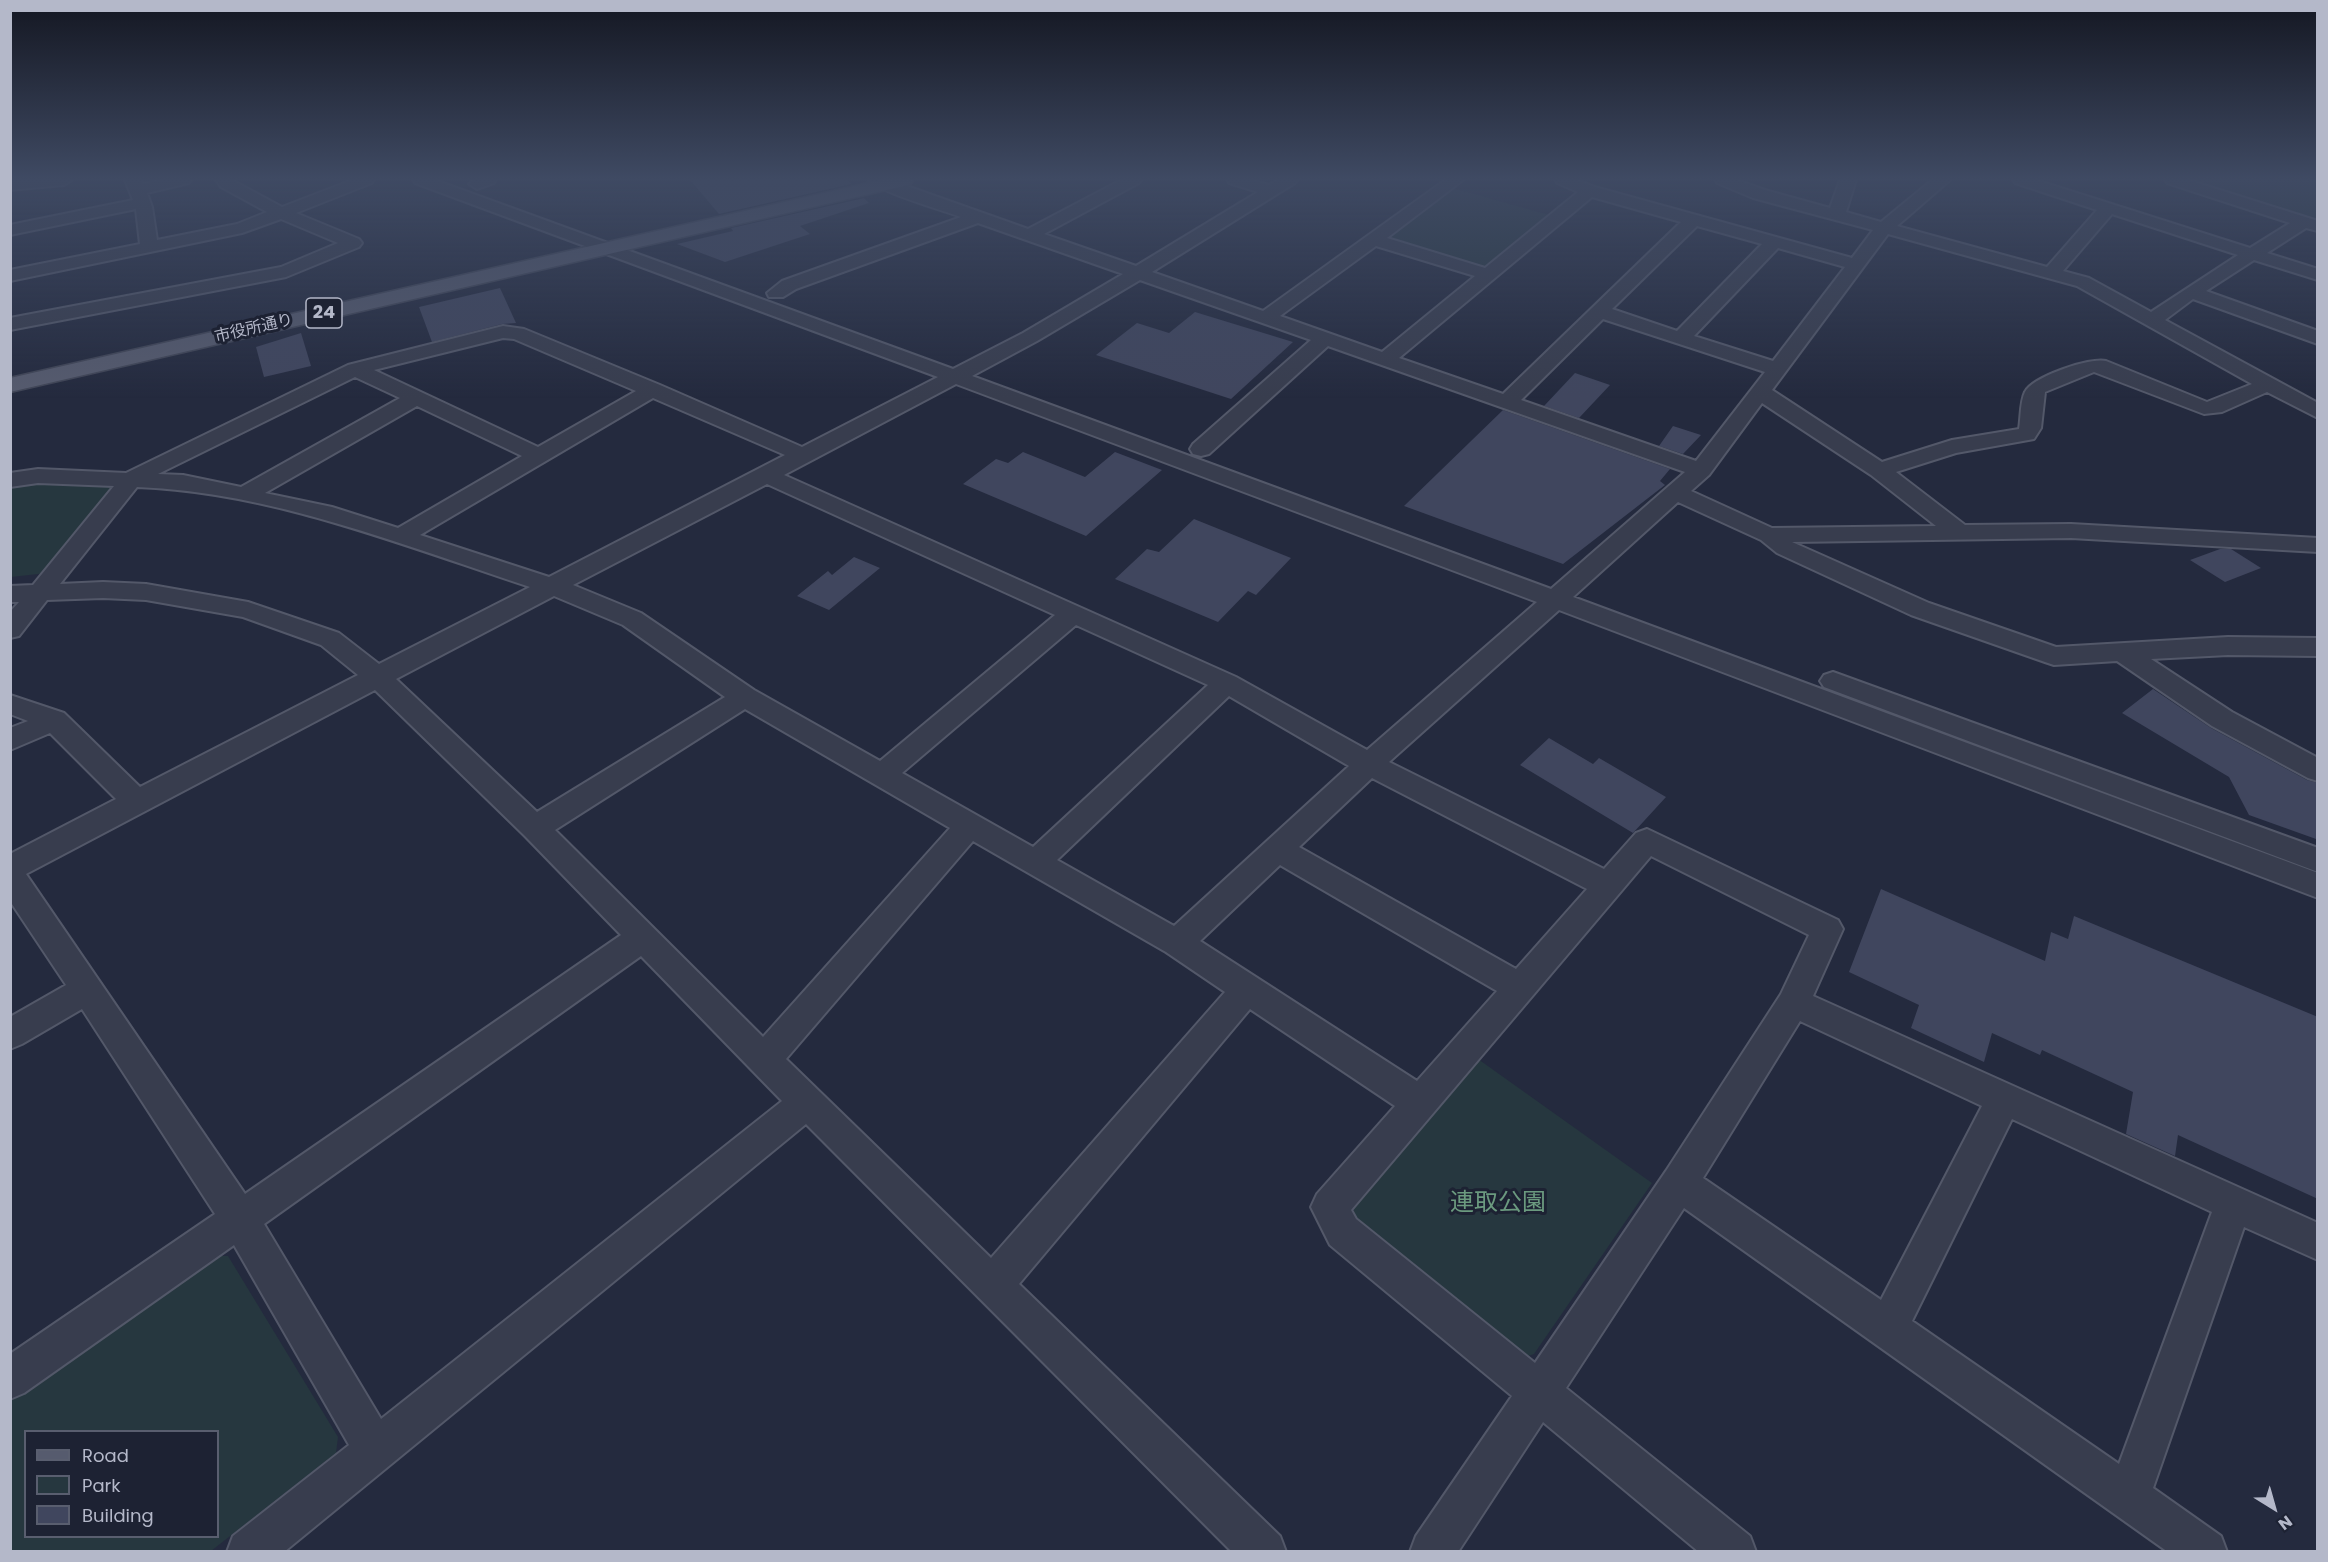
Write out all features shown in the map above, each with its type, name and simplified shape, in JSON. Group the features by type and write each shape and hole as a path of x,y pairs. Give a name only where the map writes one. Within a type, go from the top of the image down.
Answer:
{"main road":[{"name":"市役所通り","path":"10,385 587,253"}],"street":[{"path":"13,280 27,253"},
{"path":"13,280 128,253"},
{"path":"10,324 286,272 330,253"},
{"path":"622,253 1201,449 2318,886"},
{"path":"667,253 776,293 966,371 1564,592 2318,860"},
{"path":"776,293 789,285 878,253"},
{"path":"1081,253 1701,470"},
{"path":"10,868 966,371 1083,307 1171,253"},
{"path":"1265,318 1353,253"},
{"path":"1418,253 1487,274"},
{"path":"1385,359 1513,253"},
{"path":"1508,401 1659,253"},
{"path":"1682,337 1763,253"},
{"path":"1814,253 1855,264"},
{"path":"1177,943 1369,764 1701,470 1864,253"},
{"path":"1979,253 2083,282 2318,412"},
{"path":"2052,272 2069,253"},
{"path":"2152,320 2191,292 2254,253 2318,275"},
{"path":"2191,292 2318,338"},
{"path":"1598,311 1776,369"},
{"path":"10,630 131,479 355,369 503,333 517,333 653,389 789,448 802,456"},
{"path":"1201,449 1325,338"},
{"path":"1879,470 1952,447 2026,434 2030,428 2034,393 2038,388 2090,366 2099,365 2204,408 2215,408 2266,385"},
{"path":"355,369 538,456"},
{"path":"401,536 653,389"},
{"path":"1760,392 1879,470 1959,532"},
{"path":"244,495 416,398"},
{"path":"766,475 1227,684 1369,764 1607,885"},
{"path":"10,480 38,476 191,483 324,512 552,586 632,619 745,697 1177,943 1419,1102"},
{"path":"1676,493 1769,535 1785,548 1920,609 2054,656 2228,646 2318,647"},
{"path":"1769,535 2071,531 2318,545"},
{"path":"10,594 146,592 248,610 330,639 378,677 535,828 764,1060 1264,1551"},
{"path":"883,774 1073,614"},
{"path":"2122,652 2222,719 2318,771"},
{"path":"1036,862 1227,684"},
{"path":"535,828 745,697"},
{"path":"10,704 54,720 137,802"},
{"path":"10,740 54,720"},
{"path":"764,1060 971,824"},
{"path":"1431,1551 1537,1392 1679,1183 1794,1003 1827,929 1647,841 1330,1207 1343,1232 1537,1392 1734,1551"},
{"path":"1277,849 1519,987"},
{"path":"10,875 240,1219 375,1450"},
{"path":"10,1379 643,937"},
{"path":"993,1285 1248,988"},
{"path":"10,1034 88,989"},
{"path":"1794,1003 2318,1242"},
{"path":"1887,1329 2004,1099"},
{"path":"249,1551 808,1101"},
{"path":"1679,1183 2205,1551"},
{"path":"2129,1496 2234,1204"}],"green space":[{"path":"1429,253 1502,253 1484,267 1475,268"},
{"path":"24,481 117,485 47,573 11,577 10,485"},
{"name":"連取公園","path":"1478,1059 1652,1183 1534,1354 1519,1359 1356,1227 1353,1206"},
{"path":"210,1256 228,1256 338,1437 336,1453 211,1551 11,1551 10,1396"}],"building":[{"path":"701,253 753,253 725,262"},
{"path":"500,288 516,323 502,324 432,342 419,307"},
{"path":"1195,312 1293,342 1231,399 1096,355 1137,323 1169,333"},
{"path":"301,333 311,366 264,377 256,347"},
{"path":"1575,373 1610,385 1579,418 1544,406"},
{"path":"1503,410 1670,469 1660,481 1665,485 1563,564 1404,506"},
{"path":"1673,426 1701,435 1683,454 1659,446"},
{"path":"1023,452 1085,477 1115,452 1162,470 1086,536 963,484 996,459 1008,463"},
{"path":"1194,519 1291,558 1256,595 1248,591 1218,622 1115,579 1147,549 1159,552"},
{"path":"2220,549 2231,549 2261,568 2225,582 2190,560"},
{"path":"854,557 880,568 829,610 797,596 828,571 832,575"},
{"path":"2153,689 2211,728 2307,780 2318,783 2316,839 2249,815 2229,777 2122,713"},
{"path":"1549,738 1593,764 1599,758 1666,797 1633,833 1520,765"},
{"path":"1881,889 2045,961 2051,932 2068,939 2074,916 2318,1017 2318,1199 2178,1135 2175,1156 2126,1134 2133,1092 2042,1050 2040,1055 1992,1033 1984,1062 1911,1028 1919,1005 1849,972"}]}
